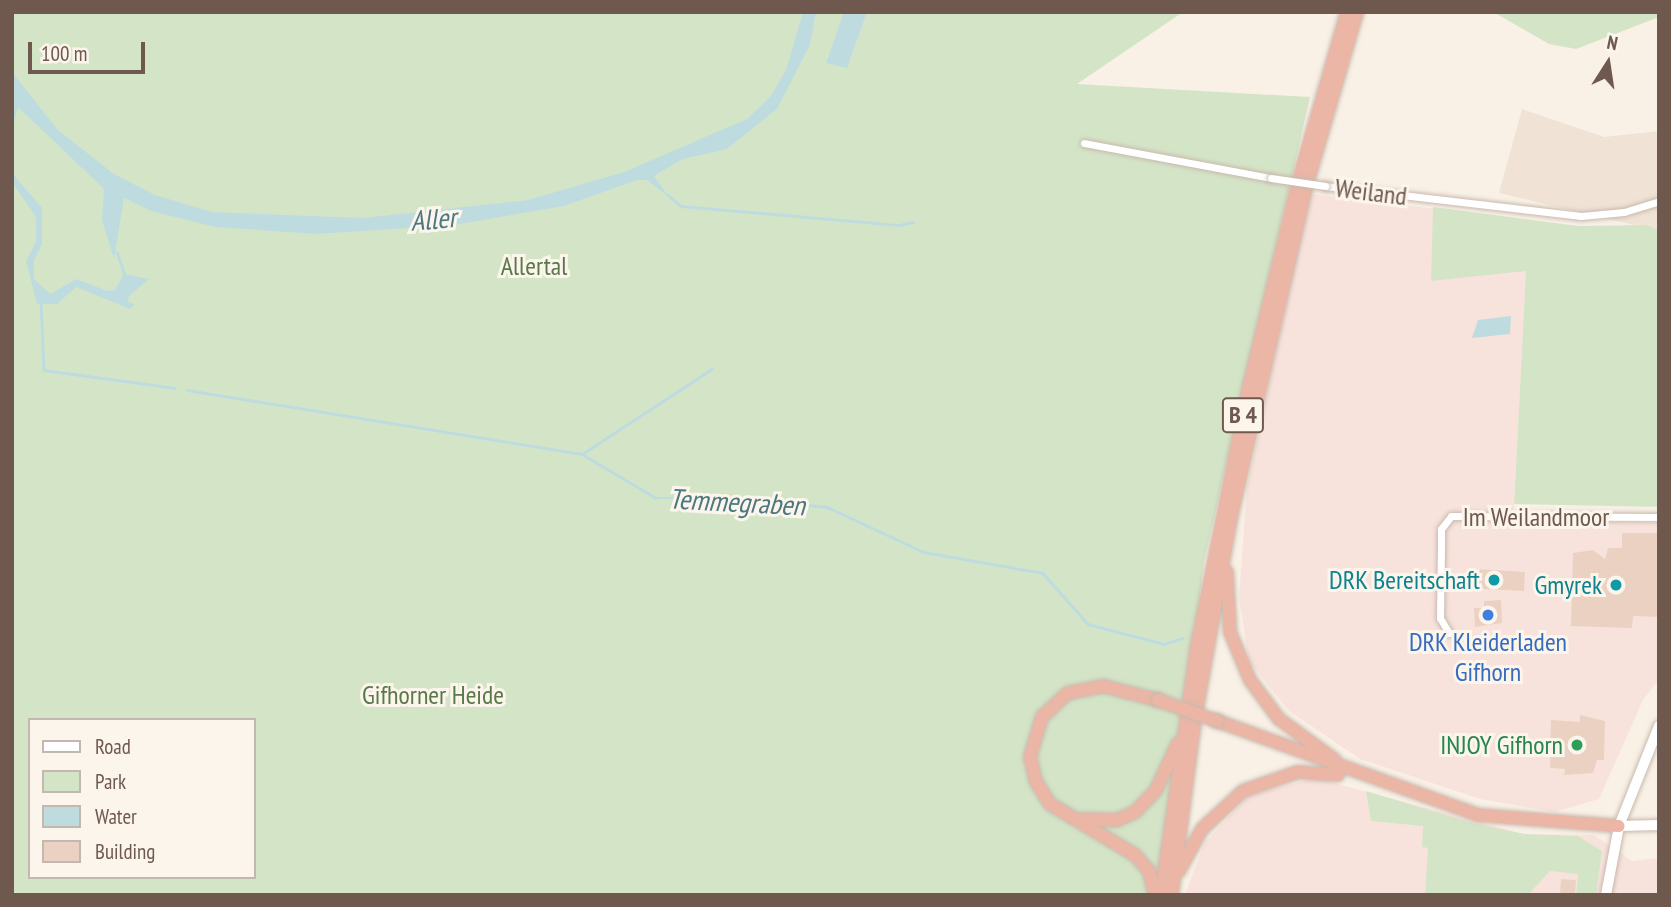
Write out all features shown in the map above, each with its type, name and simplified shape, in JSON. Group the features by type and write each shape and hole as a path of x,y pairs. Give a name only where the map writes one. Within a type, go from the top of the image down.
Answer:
{"highway":[{"name":"B 4","path":"1161,895 1184,728 1249,386 1297,186 1347,12"},
{"name":"B 4","path":"1172,891 1231,518 1306,188 1357,12"},
{"path":"1231,518 1226,606 1250,680 1298,737 1375,782"},
{"path":"1155,895 1149,871 1135,855 1063,814 1044,797 1031,766 1034,732 1047,710 1068,693 1094,686 1158,700 1375,782 1478,815 1619,826"},
{"path":"1063,814 1100,822 1135,812 1156,790 1184,728"},
{"path":"1172,891 1202,829 1260,782 1318,771 1375,782"}],"street":[{"name":"Weiland","path":"1084,144 1325,186 1581,216 1624,212 1659,201"},
{"name":"Im Weilandmoor","path":"1449,633 1440,618 1441,529 1451,516 1659,517"},
{"path":"1606,895 1619,826 1659,726"},
{"path":"1619,826 1659,825"}],"shaded area":[{"path":"1522,109 1604,137 1659,131 1659,231 1499,193"},
{"path":"1310,194 1529,220 1513,520 1659,523 1659,679 1643,700 1599,799 1555,812 1480,799 1360,759 1289,711 1249,661 1239,597 1247,487"},
{"path":"1315,778 1524,834 1594,835 1632,861 1659,858 1659,895 1185,895 1204,844 1248,796"}],"green space":[{"path":"12,12 1183,12 1077,84 1310,97 1204,562 1163,895 12,895"},
{"path":"1447,12 1659,12 1659,17 1576,49 1549,44 1495,13"},
{"path":"1433,207 1578,226 1647,225 1659,231 1659,507 1514,504 1526,271 1431,281"},
{"path":"1366,791 1472,823 1524,834 1578,836 1602,851 1596,895 1576,895 1578,874 1550,871 1528,895 1425,895 1428,848 1422,847 1423,826 1371,821"}],"water":[{"name":"Aller","path":"803,12 816,12 810,45 777,109 727,149 683,159 654,176 669,197 647,180 637,180 564,206 454,225 316,234 215,227 151,211 124,198 114,259 102,220 104,189 18,107 12,130 12,72 58,130 114,174 155,195 212,212 363,218 528,200 624,172 747,119 770,97 786,70"},
{"path":"844,12 867,12 847,68 826,63"},
{"path":"12,173 42,208 42,244 34,260 34,279 50,294 76,279 108,291 115,290 124,274 149,279 129,296 128,302 135,304 130,309 76,287 57,304 37,304 26,261 36,242 36,217 12,182"},
{"path":"1511,316 1510,334 1472,338 1478,320"}],"building":[{"name":"Gmyrek","path":"1622,533 1659,533 1659,617 1633,616 1632,628 1571,626 1573,553 1593,550 1605,559 1608,548 1622,548"},
{"name":"DRK Bereitschaft","path":"1477,569 1525,572 1524,591 1462,588 1463,573 1477,574"},
{"name":"DRK Kleiderladen Gifhorn","path":"1501,600 1502,623 1475,627 1474,608 1484,608 1484,601"},
{"name":"INJOY Gifhorn","path":"1580,715 1605,721 1604,760 1597,760 1593,773 1564,775 1565,769 1550,768 1551,720 1580,722"},
{"path":"1561,879 1576,880 1575,895 1560,895"}],"waterway":[{"path":"668,195 681,206 899,225 913,222"},
{"path":"117,252 125,275"},
{"name":"Temmegraben","path":"41,301 44,370 175,388"},
{"path":"582,454 712,369"},
{"name":"Temmegraben","path":"187,390 582,454 656,498 739,498 827,507 924,552 1043,573 1088,624 1164,644 1182,638"}],"place":[{"name":"DRK Bereitschaft","path":"1494,580"},
{"name":"Gmyrek","path":"1616,585"},
{"name":"DRK Kleiderladen Gifhorn","path":"1488,615"},
{"name":"INJOY Gifhorn","path":"1577,745"}],"park label":[{"name":"Allertal","path":"534,266"},
{"name":"Gifhorner Heide","path":"433,695"}]}
